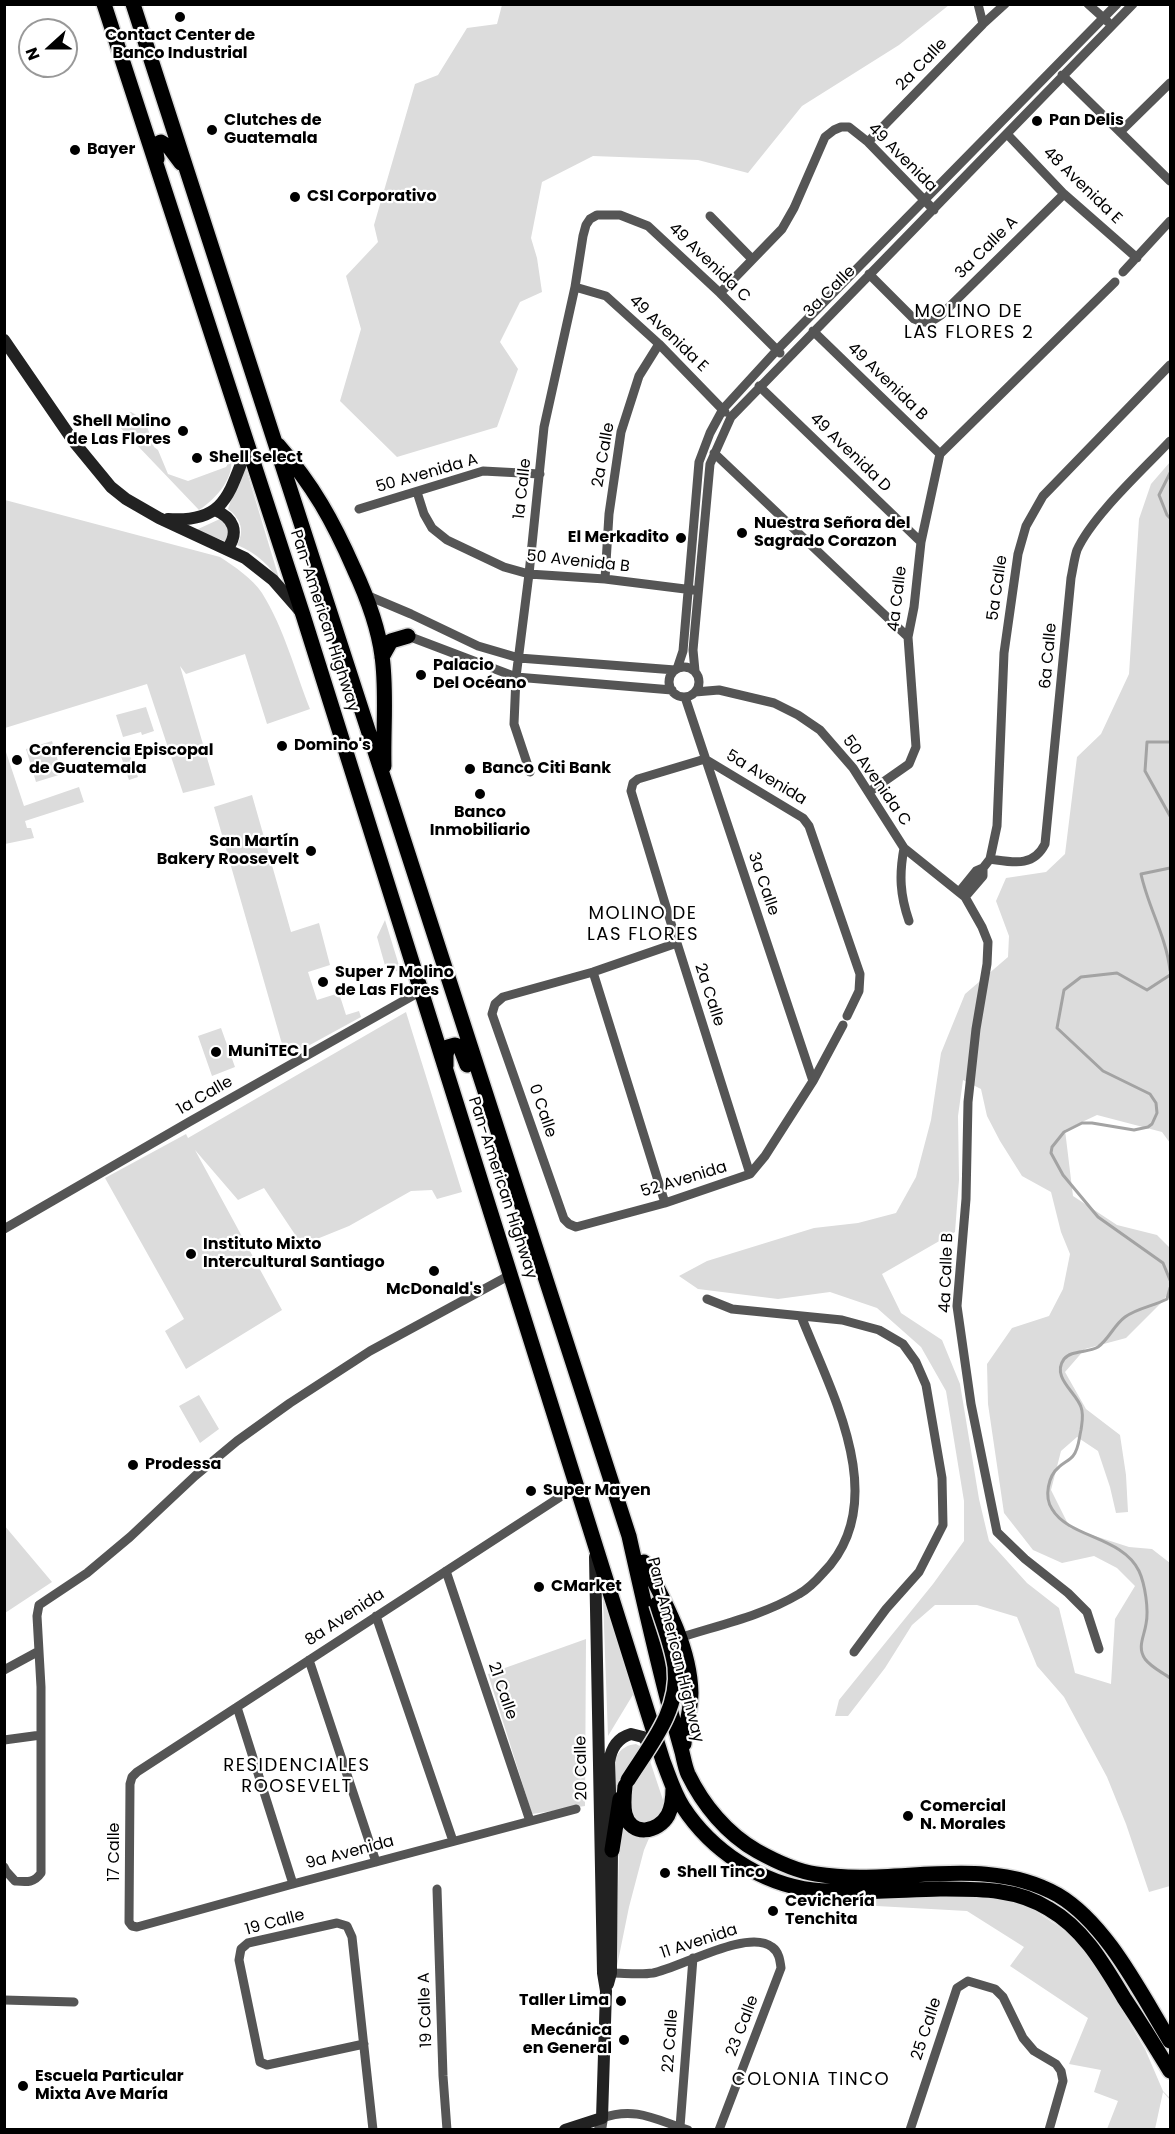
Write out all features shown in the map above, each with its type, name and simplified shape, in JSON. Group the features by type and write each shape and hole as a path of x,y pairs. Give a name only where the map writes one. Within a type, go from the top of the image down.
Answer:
{"highway":[{"name":"Pan-American Highway","path":"104,4 303,615 673,1788 683,1807 726,1854 760,1874 786,1884 811,1889 843,1891 977,1888 1018,1894 1051,1909 1087,1941 1170,2070"},
{"name":"Pan-American Highway","path":"133,4 629,1536 654,1651 688,1773 712,1812 737,1837 775,1861 815,1874 995,1876 1028,1883 1058,1896 1097,1927 1170,2042"},
{"path":"160,175 154,149 158,142 169,147 187,170"},
{"path":"273,440 297,466 324,506 366,595 376,625 382,657 384,781"},
{"path":"382,657 391,641 408,636"},
{"path":"446,1071 448,1047 455,1045 460,1047 545,1308 564,1338"},
{"path":"629,1536 669,1610 688,1670 691,1693 683,1753"},
{"path":"612,1850 616,1814 626,1783 664,1724 673,1700 675,1668 644,1562"},
{"path":"626,1783 624,1803 627,1820 635,1828 644,1830 660,1826 667,1817 671,1807 673,1788"}],"main road":[{"path":"4,340 93,467 126,500 159,519 228,548 245,558 267,575 303,615"},
{"path":"159,519 195,519 216,510 225,499 248,446"},
{"path":"216,510 229,518 233,524 234,537 228,548"},
{"name":"20 Calle","path":"595,1544 602,1962 606,1991 601,2124"},
{"name":"20 Calle","path":"606,1991 611,1973 610,1753 615,1745 626,1736 638,1734 663,1761"},
{"path":"565,2130 601,2124"}],"street":[{"path":"978,4 983,24"},
{"name":"2a Calle","path":"868,142 1005,4"},
{"path":"1088,4 1112,26"},
{"name":"3a Calle","path":"676,670 683,651 699,462 710,433 723,409 777,350 1117,4"},
{"name":"3a Calle","path":"696,673 693,650 710,465 731,417 1133,4"},
{"path":"1062,75 1170,182"},
{"path":"1120,132 1170,83"},
{"name":"49 Avenida","path":"752,259 782,229 794,208 825,137 841,127 849,127 868,142 933,210"},
{"name":"48 Avenida E","path":"1007,134 1064,194 1137,258"},
{"name":"3a Calle A","path":"869,274 914,319 930,323 941,315 1064,194"},
{"name":"49 Avenida C","path":"597,215 620,215 648,226 720,292 786,359"},
{"name":"1a Calle","path":"530,772 514,724 516,677 544,428 586,225 597,215"},
{"path":"710,216 752,259 720,292"},
{"path":"1123,272 1170,221"},
{"path":"940,454 1115,282"},
{"name":"49 Avenida E","path":"575,287 606,296 659,344 731,417"},
{"name":"49 Avenida B","path":"813,331 940,454"},
{"name":"2a Calle","path":"604,579 609,514 621,432 639,376 659,344"},
{"name":"5a Calle","path":"962,894 983,876 982,868 990,859 997,826 1004,653 1018,554 1026,526 1043,496 1170,365"},
{"name":"49 Avenida D","path":"759,386 921,542"},
{"name":"6a Calle","path":"990,859 1027,862 1038,855 1045,844 1071,578 1076,553 1084,536 1097,519 1170,441"},
{"path":"714,453 908,638"},
{"name":"4a Calle","path":"869,792 909,764 916,747 908,638 921,542 940,454"},
{"name":"50 Avenida A","path":"359,509 483,471 540,474"},
{"name":"50 Avenida B","path":"417,492 424,514 432,528 447,540 504,567 529,574 604,579 699,591"},
{"path":"366,595 474,644 519,658 676,670 686,667 696,673 699,685 695,692 685,697 675,694 669,681 676,670"},
{"path":"408,636 516,677 672,690"},
{"path":"467,659 474,644"},
{"name":"50 Avenida C","path":"696,673 719,690"},
{"name":"50 Avenida C","path":"695,692 719,690 774,703 820,730 853,768 904,848 962,894 982,927"},
{"name":"3a Calle","path":"685,697 813,1081"},
{"name":"2a Calle","path":"705,759 638,779 633,783 631,791 750,1174"},
{"name":"5a Avenida","path":"705,759 796,812 809,826 857,965 860,982"},
{"path":"904,848 900,882 902,899 909,921"},
{"name":"4a Calle B","path":"982,927 988,942 987,964 976,1029 968,1102 966,1199 957,1306 971,1404 997,1532 1087,1612 1099,1649"},
{"path":"664,1203 593,972 677,943"},
{"name":"0 Calle","path":"564,1219 492,1014 495,1004 503,997 593,972"},
{"name":"52 Avenida","path":"564,1219 576,1227 664,1203 750,1174 765,1156 813,1081 856,999 860,982"},
{"name":"1a Calle","path":"4,1229 421,991"},
{"path":"4,1867 15,1881 36,1880 41,1873 41,1735 37,1616 39,1605 87,1573 122,1544 195,1476 237,1441 290,1403 370,1351 510,1275"},
{"path":"707,1299 732,1309 842,1320 879,1330 903,1344 916,1362 926,1385 942,1478 944,1518 941,1531 919,1572 886,1609 854,1652"},
{"path":"679,1638 740,1620 800,1593 830,1567 843,1550 852,1525 856,1496 854,1464 840,1415 801,1316"},
{"name":"8a Avenida","path":"132,1777 136,1772 577,1486"},
{"name":"21 Calle","path":"446,1571 530,1821"},
{"path":"376,1616 453,1841"},
{"path":"4,1670 39,1651"},
{"path":"309,1660 376,1862"},
{"path":"237,1707 293,1884"},
{"path":"4,1740 41,1735"},
{"name":"17 Calle","path":"132,1777 129,1922 132,1926"},
{"name":"9a Avenida","path":"132,1926 137,1927 576,1809"},
{"name":"19 Calle A","path":"437,1889 447,2130"},
{"name":"19 Calle","path":"364,2044 267,2066 261,2062 239,1960 241,1949 248,1943 337,1923 347,1926 352,1937 364,2044 373,2130"},
{"name":"11 Avenida","path":"611,1973 653,1973 747,1941 771,1946 778,1955 781,1968"},
{"name":"22 Calle","path":"684,2128 693,1958"},
{"name":"23 Calle","path":"719,2130 781,1968"},
{"name":"25 Calle","path":"910,2130 957,1988 968,1981 995,1989 1003,1998 1023,2038 1034,2051 1056,2064 1061,2071 1063,2081 1049,2130"},
{"path":"4,2000 74,2002"},
{"path":"601,2124 617,2112 638,2113 684,2128"}],"shaded area":[{"path":"502,5 949,5 899,45 802,106 748,173 698,160 593,156 542,182 531,238 537,258 542,292 520,302 500,342 518,369 497,427 397,457 340,401 361,329 346,276 378,242 374,225 415,84 438,75 467,28 497,24"},
{"name":"Shell Molino de Las Flores","path":"131,412 145,420 154,447 158,450 168,474 188,481 226,467 230,453 231,470 219,493 199,510 115,422"},
{"path":"244,462 281,585 263,561 237,545 241,535 239,521 228,509"},
{"path":"1170,462 1170,1143 1162,1132 1097,1115 1065,1130 1073,1196 1117,1225 1157,1235 1170,1248 1170,1291 1126,1338 1085,1349 1065,1372 1086,1409 1120,1435 1126,1475 1128,1512 1116,1513 1098,1451 1077,1437 1061,1451 1051,1490 1070,1528 1129,1547 1152,1549 1170,1563 1170,1886 1149,1892 1107,1777 1064,1697 1037,1666 1017,1617 977,1605 935,1605 912,1625 885,1668 848,1716 835,1716 839,1700 933,1584 964,1541 964,1501 946,1391 921,1347 877,1308 830,1292 778,1299 698,1289 679,1276 707,1261 814,1228 858,1223 896,1213 916,1177 931,1120 941,1053 965,994 1008,957 1009,936 996,901 1006,878 1046,872 1065,854 1077,757 1101,734 1129,674 1139,519 1151,484","holes":["963,1080 981,1089 987,1116 1022,1176 1051,1192 1061,1232 1070,1254 1063,1289 1049,1316 1012,1328 987,1364 988,1404 1004,1513 1033,1550 1062,1563 1094,1556 1117,1568 1135,1586 1115,1619 1111,1684 1075,1673 1059,1608 1027,1583 989,1541 979,1499 960,1384 942,1340 901,1313 882,1274 955,1232 959,1180 958,1116"]},
{"path":"5,500 220,557 253,582 270,606 310,709 267,724 245,654 186,674 180,666 215,785 183,793 147,684 5,728"},
{"path":"222,518 230,524 227,542 196,530"},
{"name":"Conferencia Episcopal de Guatemala","path":"146,707 154,731 123,737 116,715"},
{"name":"Conferencia Episcopal de Guatemala","path":"52,741 62,774 36,782 26,749"},
{"name":"Conferencia Episcopal de Guatemala","path":"4,746 24,806 79,787 84,802 25,821 27,828 31,828 34,838 5,844"},
{"name":"Conferencia Episcopal de Guatemala","path":"129,753 138,777 129,780 121,756"},
{"path":"252,795 291,932 319,923 330,965 308,972 317,1000 339,993 346,1015 359,1011 361,1017 286,1058 214,807"},
{"path":"385,920 401,972 386,969 377,937"},
{"path":"406,1012 462,1192 437,1199 432,1190 411,1191 349,1226 302,1245 264,1188 238,1200 195,1150 282,1310 186,1369 165,1331 184,1319 105,1178 186,1134 188,1138"},
{"name":"MuniTEC I","path":"221,1028 235,1067 212,1076 198,1036"},
{"path":"199,1395 219,1429 200,1443 179,1406"},
{"path":"4,1525 52,1582 5,1613 4,1613"},
{"path":"603,1599 634,1693 608,1736"},
{"path":"586,1639 585,1806 532,1814 488,1674"},
{"path":"636,1744 643,1748 612,1814 611,1783 614,1761 626,1747"},
{"path":"650,1761 664,1803 644,1850 616,1971 622,1811 633,1786"},
{"path":"988,1896 1023,1903 1075,1939 1095,1965 1145,2049 1163,2091 1170,2098 1170,2100 1163,2092 1155,2129 1107,2129 1118,2101 1094,2092 1101,2070 1069,2064 1088,2018 1010,1966 1024,1947 967,1911 841,1904 840,1898"}],"waterway":[{"path":"1170,473 1159,495 1170,518"},
{"path":"1170,742 1147,742 1145,771 1170,816"},
{"path":"1170,868 1141,874 1165,945 1170,970"},
{"path":"1170,975 1147,990 1117,973 1081,977 1064,990 1057,1028 1103,1071 1150,1094 1156,1103 1157,1113 1148,1127 1134,1130 1082,1123 1064,1132 1052,1147 1051,1153 1063,1175 1098,1217 1163,1263 1170,1280"},
{"path":"1170,1288 1167,1299 1125,1317 1098,1347 1071,1354 1064,1359 1060,1372 1081,1407 1082,1421 1076,1450 1072,1457 1055,1471 1048,1487 1048,1499 1060,1519 1121,1551 1131,1559 1139,1571 1145,1590 1147,1612 1141,1646 1143,1655 1151,1665 1170,1678"}],"place":[{"name":"Contact Center de Banco Industrial","path":"180,17"},
{"name":"Pan Delis","path":"1037,121"},
{"name":"Clutches de Guatemala","path":"212,130"},
{"name":"Bayer","path":"75,150"},
{"name":"CSI Corporativo","path":"295,197"},
{"name":"Shell Molino de Las Flores","path":"183,431"},
{"name":"Shell Select","path":"197,458"},
{"name":"Nuestra Señora del Sagrado Corazon","path":"742,533"},
{"name":"El Merkadito","path":"681,538"},
{"name":"Palacio Del Océano","path":"421,675"},
{"name":"Domino's","path":"282,746"},
{"name":"Conferencia Episcopal de Guatemala","path":"17,760"},
{"name":"Banco Citi Bank","path":"470,769"},
{"name":"Banco Inmobiliario","path":"480,794"},
{"name":"San Martín Bakery Roosevelt","path":"311,851"},
{"name":"Super 7 Molino de Las Flores","path":"323,982"},
{"name":"MuniTEC I","path":"216,1052"},
{"name":"Instituto Mixto Intercultural Santiago","path":"191,1254"},
{"name":"McDonald's","path":"434,1271"},
{"name":"Prodessa","path":"133,1465"},
{"name":"Super Mayen","path":"531,1491"},
{"name":"CMarket","path":"539,1587"},
{"name":"Comercial N. Morales","path":"908,1816"},
{"name":"Shell Tinco","path":"665,1873"},
{"name":"Cevichería Tenchita","path":"773,1911"},
{"name":"Taller Lima","path":"621,2001"},
{"name":"Mecánica en General","path":"624,2040"},
{"name":"Escuela Particular Mixta Ave María","path":"23,2086"}],"district":[{"name":"MOLINO DE LAS FLORES 2","path":"969,322"},
{"name":"MOLINO DE LAS FLORES","path":"643,924"},
{"name":"RESIDENCIALES ROOSEVELT","path":"297,1776"},
{"name":"COLONIA TINCO","path":"811,2080"}]}
